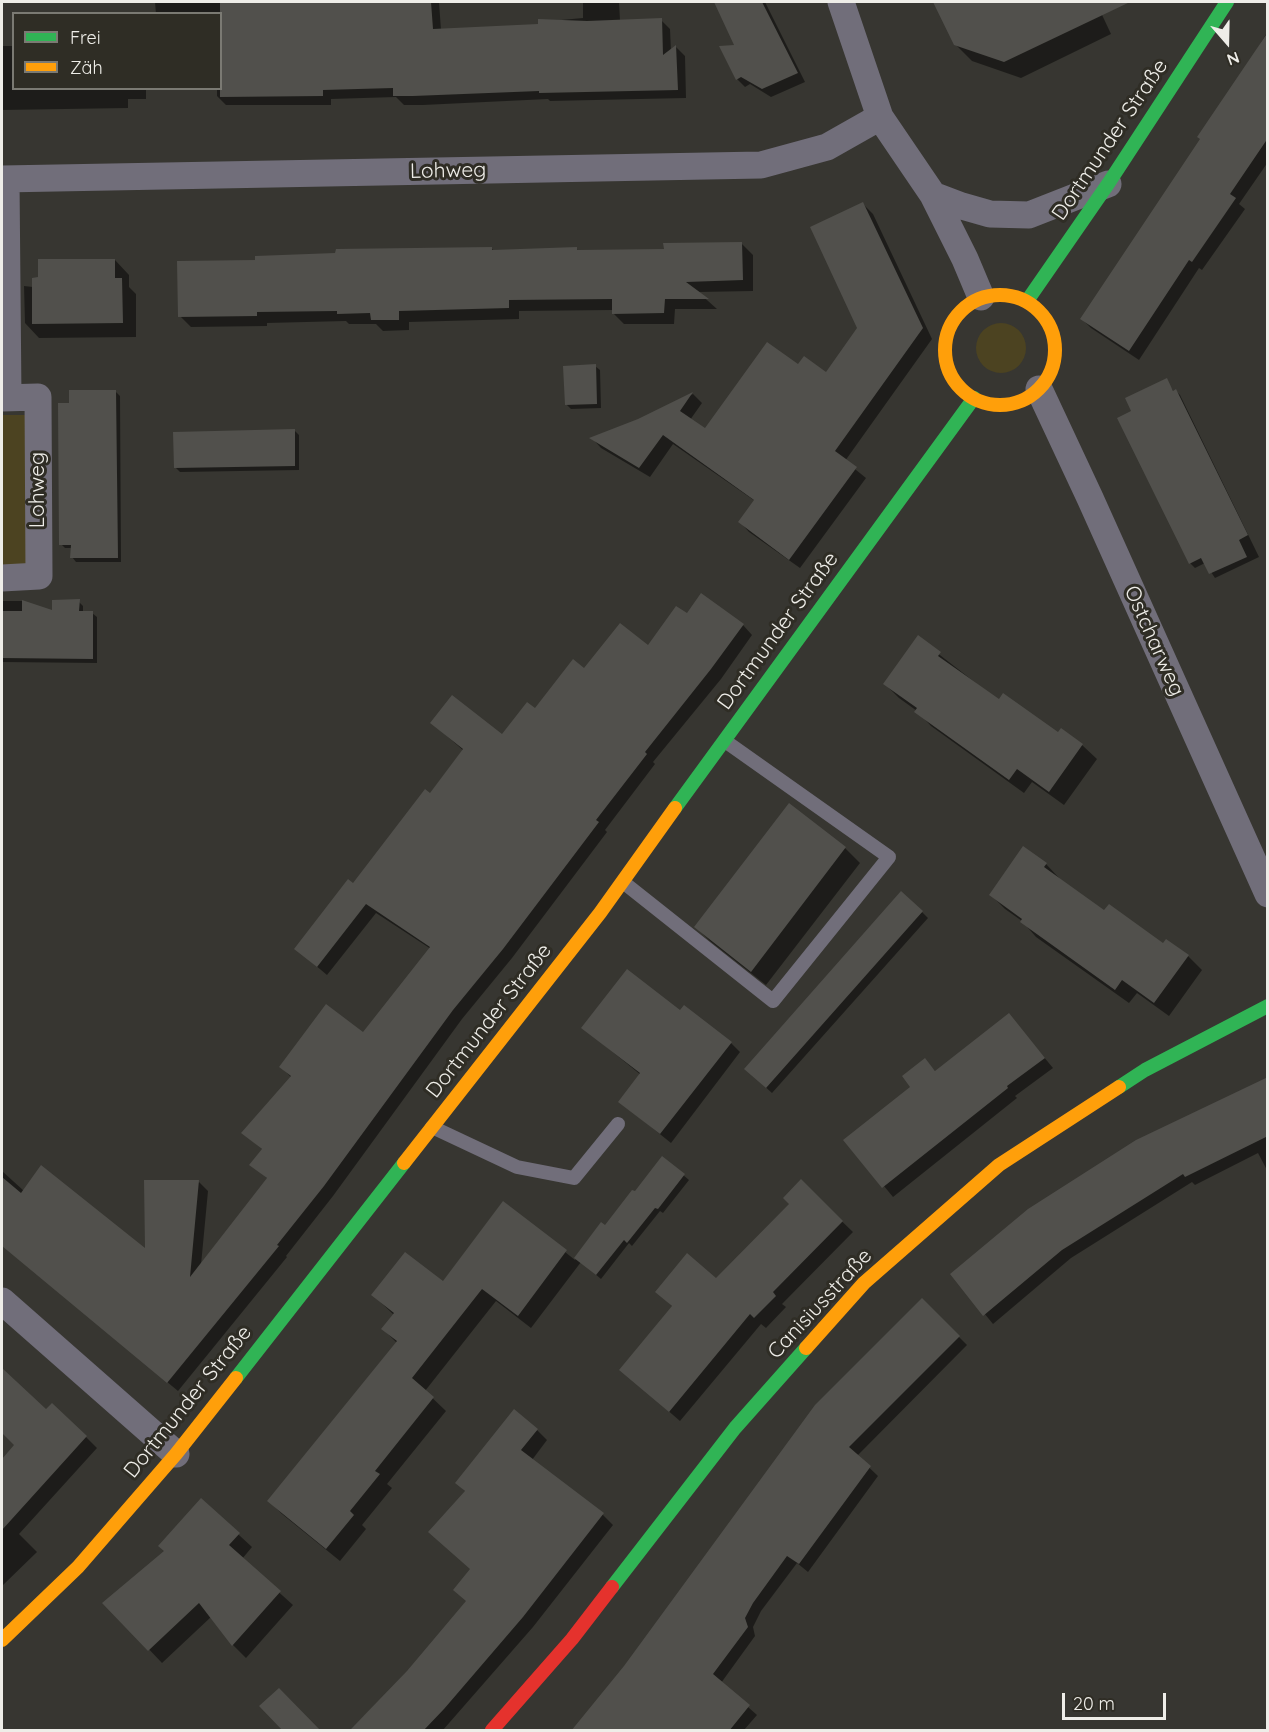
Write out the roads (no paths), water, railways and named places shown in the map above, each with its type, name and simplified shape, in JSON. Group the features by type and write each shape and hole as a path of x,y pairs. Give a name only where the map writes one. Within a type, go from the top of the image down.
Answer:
{"main road":[{"name":"Dortmunder Straße","path":"1027,301 1108,184 1227,2"},
{"path":"1004,294 1027,301 1040,311 1050,325 1055,342 1055,359 1049,375 1039,389 1028,397 1008,404 987,404 974,399 952,376 946,362 945,346 948,331 956,316 967,305 981,297 1004,294"},
{"name":"Dortmunder Straße","path":"2,1640 78,1566 176,1454 623,882 974,399"},
{"name":"Canisiusstraße","path":"492,1731 572,1639 735,1428 864,1283 999,1165 1145,1070 1268,1006"}],"street":[{"path":"841,2 880,117 933,195 981,297"},
{"name":"Lohweg","path":"2,578 39,576 38,397 5,398 4,179 761,165 827,147 880,117"},
{"path":"933,195 990,214 1029,215 1108,184"},
{"name":"Ostcharweg","path":"1039,389 1268,894"},
{"path":"2,1301 176,1454"}],"lane":[{"path":"623,882 773,1001 889,857 725,741"},
{"path":"432,1127 517,1167 574,1178 618,1124"}]}
